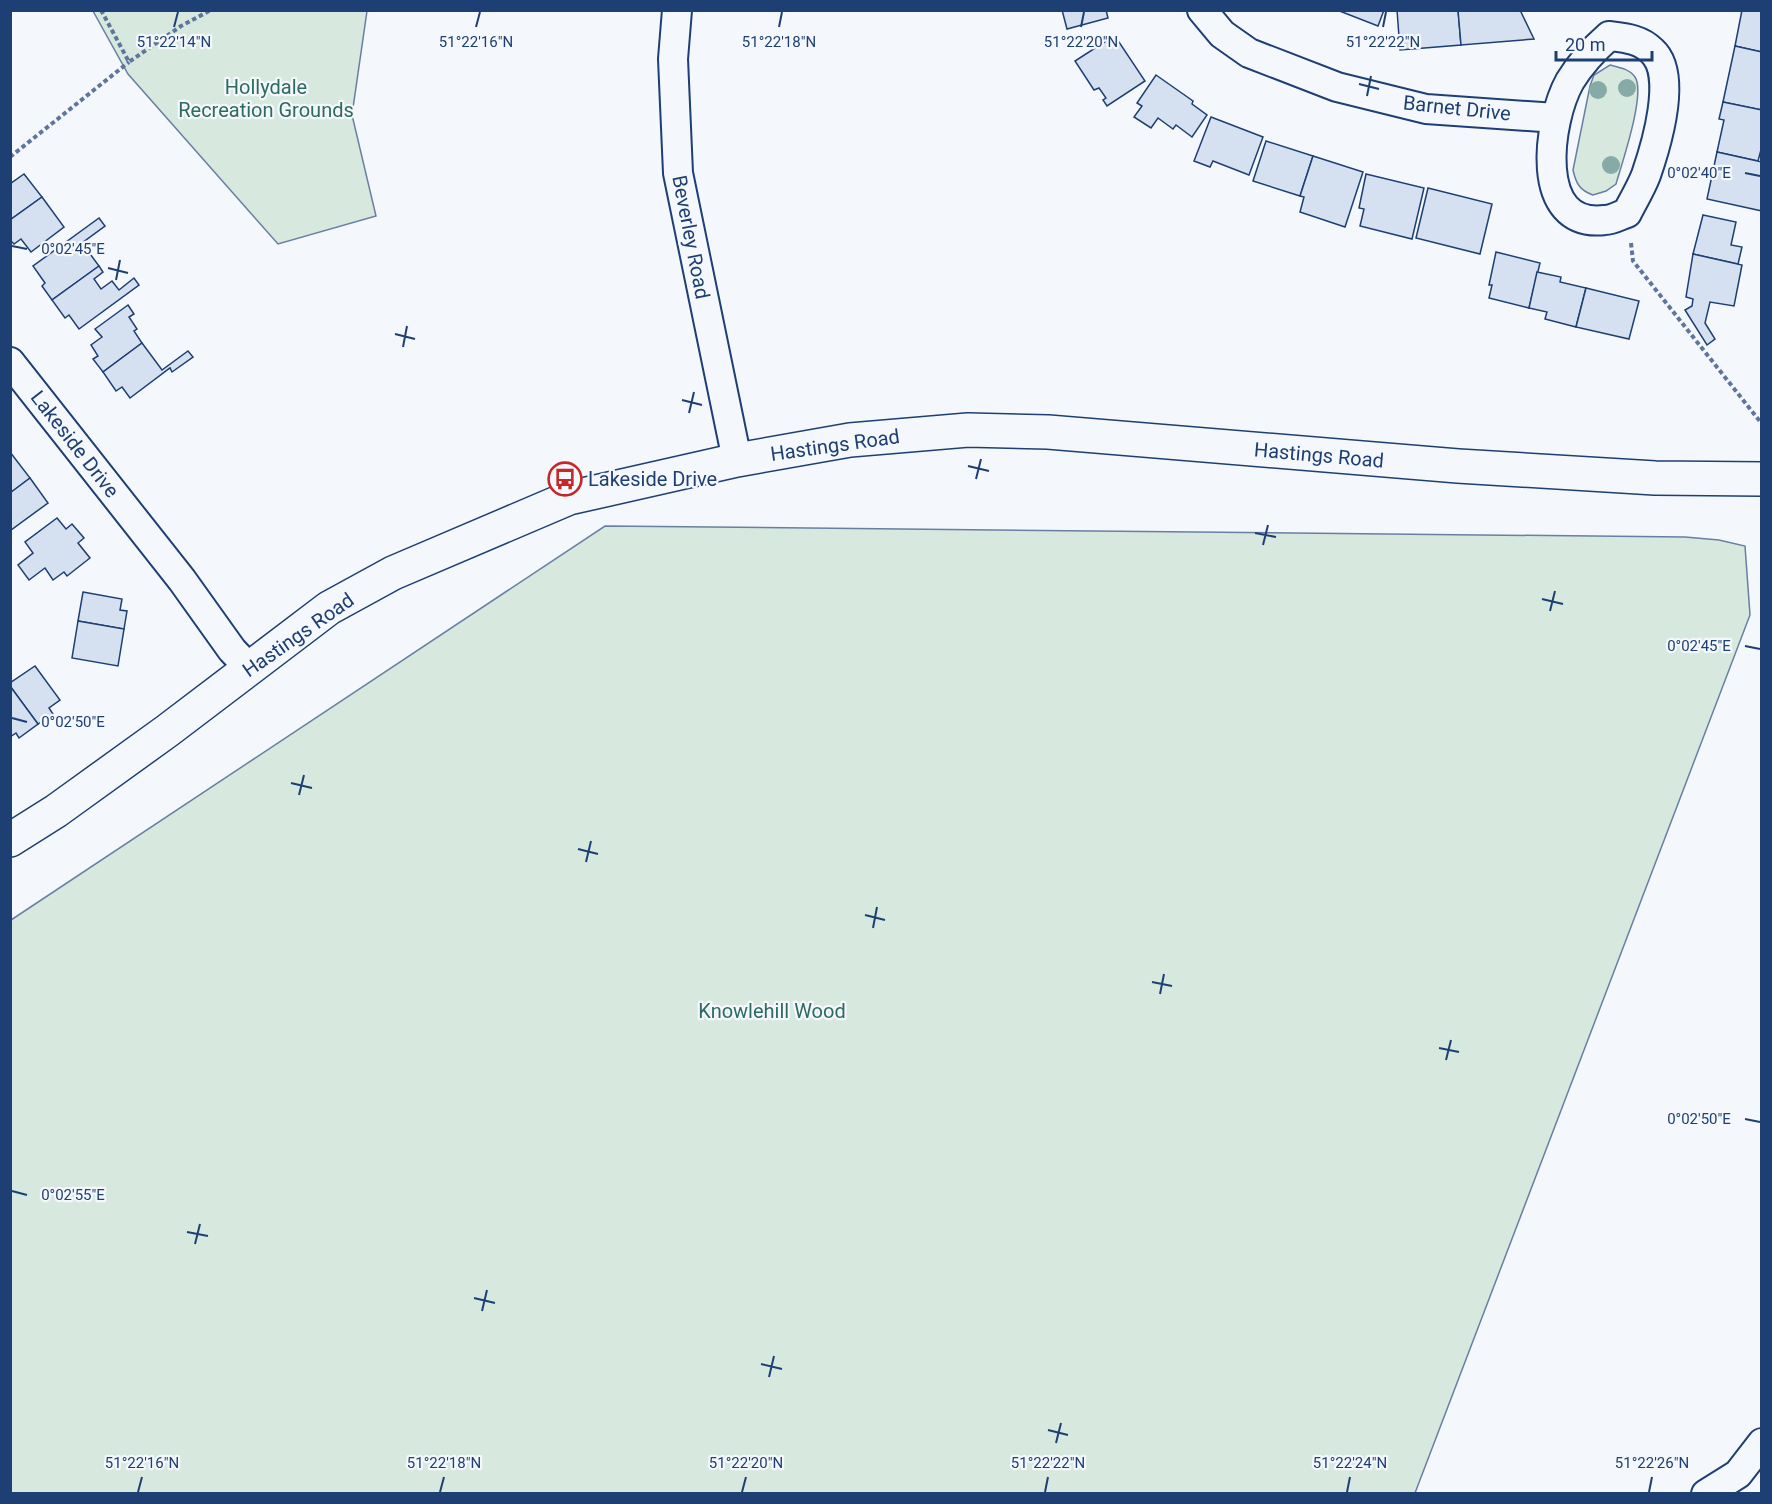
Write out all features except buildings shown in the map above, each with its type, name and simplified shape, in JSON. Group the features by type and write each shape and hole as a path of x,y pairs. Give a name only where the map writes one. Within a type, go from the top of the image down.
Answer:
{"main road":[{"name":"Hastings Road","path":"10,840 56,811 329,608 393,573 569,498 737,460 850,440 968,430 1048,432 1458,466 1655,478 1761,479"}],"street":[{"name":"Beverley Road","path":"677,10 673,59 678,173 737,460"},
{"name":"Barnet Drive","path":"1202,10 1222,34 1249,53 1336,87 1426,109 1556,118"},
{"path":"1609,36 1638,41 1654,51 1664,70 1665,93 1656,142 1645,177 1627,213 1606,220 1586,219 1573,214 1556,195 1551,171 1556,118 1569,82 1588,54 1609,36"},
{"name":"Lakeside Drive","path":"10,362 174,571 232,650 249,668"},
{"path":"1706,1494 1735,1484 1761,1443"}],"path":[{"path":"101,10 129,62"},
{"path":"10,157 129,62 181,26 211,10"},
{"path":"1627,213 1634,261 1761,424"}],"green space":[{"name":"Hollydale Recreation Grounds","path":"93,11 367,11 352,115 376,216 278,244 128,74"},
{"path":"1610,65 1633,74 1638,85 1638,98 1632,129 1616,184 1606,191 1593,195 1579,186 1573,170 1590,86 1594,75"},
{"name":"Knowlehill Wood","path":"605,526 1685,537 1719,540 1745,546 1750,615 1415,1493 11,1493 11,920"}],"place":[{"name":"Lakeside Drive","path":"565,479"}]}
